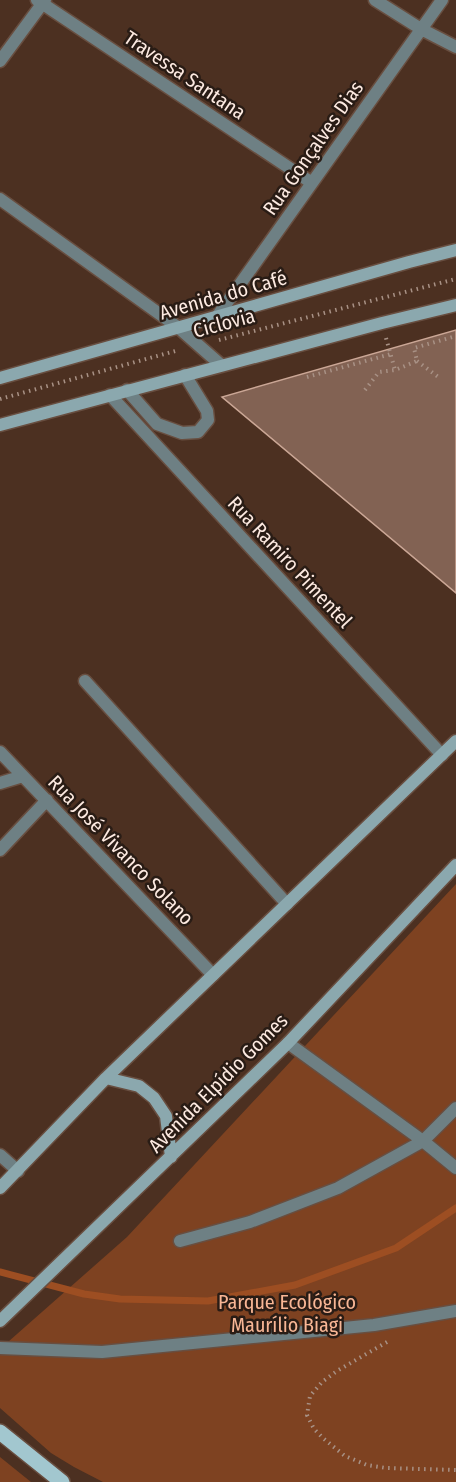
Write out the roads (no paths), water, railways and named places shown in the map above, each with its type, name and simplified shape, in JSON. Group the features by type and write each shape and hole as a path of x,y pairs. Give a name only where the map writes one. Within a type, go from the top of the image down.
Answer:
{"main road":[{"name":"Avenida do Café","path":"0,378 456,250"},
{"path":"0,425 456,305"},
{"path":"0,1188 105,1078 456,741"},
{"name":"Avenida Elpídio Gomes","path":"0,1321 288,1043 456,865"},
{"path":"105,1078 139,1086 154,1098 166,1116 171,1157"},
{"path":"0,1432 62,1482"}],"street":[{"path":"375,0 421,29 456,47"},
{"name":"Rua Gonçalves Dias","path":"216,318 442,0"},
{"path":"0,61 41,1"},
{"name":"Travessa Santana","path":"41,1 312,183"},
{"path":"0,199 179,328 221,365"},
{"path":"127,390 158,424 182,433 198,432 208,420 207,411 185,375"},
{"name":"Rua Ramiro Pimentel","path":"110,395 442,755"},
{"path":"85,681 287,904"},
{"name":"Rua José Vivanco Solano","path":"0,752 213,975"},
{"path":"0,783 23,776"},
{"path":"0,850 47,800"},
{"path":"288,1043 423,1141 456,1168"},
{"path":"180,1241 250,1222 338,1188 423,1141 456,1108"},
{"path":"0,1155 18,1171"},
{"path":"438,1314 456,1303"},
{"path":"0,1348 102,1352 374,1325 456,1311"}],"waterway":[{"path":"0,1272 84,1294 120,1299 208,1301 295,1285 396,1248 456,1208"}],"park label":[{"name":"Parque Ecológico Maurílio Biagi","path":"287,1314"}]}
